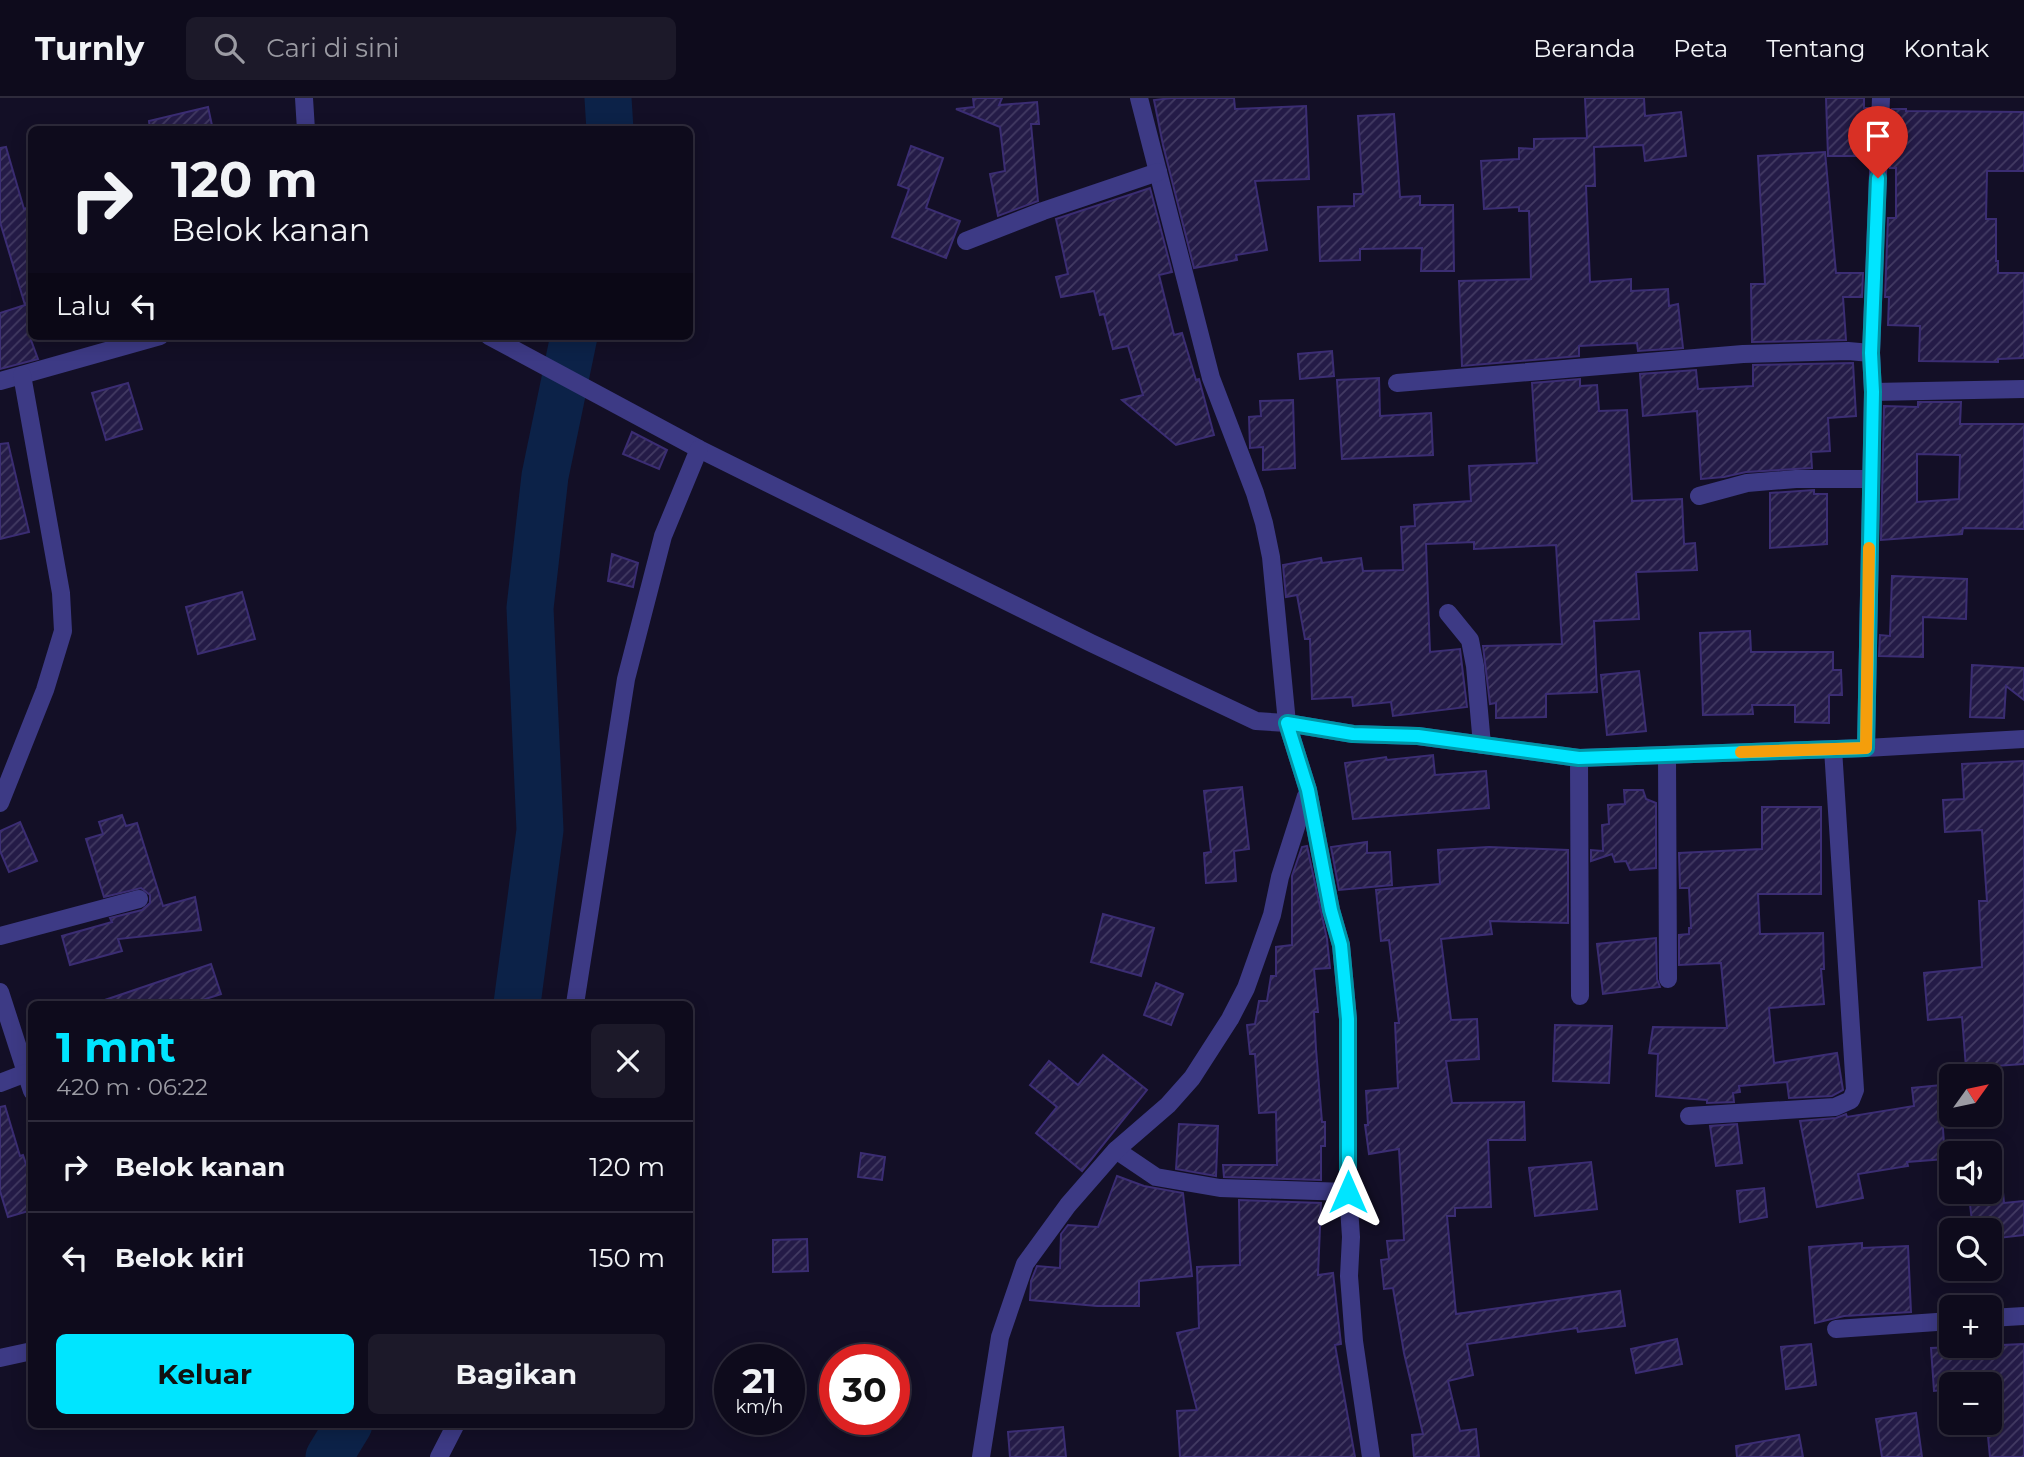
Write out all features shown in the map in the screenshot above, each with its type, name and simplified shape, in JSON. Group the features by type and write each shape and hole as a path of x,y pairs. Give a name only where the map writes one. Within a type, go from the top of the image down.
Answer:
{"street":[{"path":"304,98 306,126"},
{"path":"1139,98 1211,378 1264,523 1271,557 1287,723 1308,790 1331,910 1341,945 1348,1019 1348,1192 1352,1318 1371,1457"},
{"path":"1866,748 1873,392 1871,353 1881,98"},
{"path":"966,241 1053,207 1158,173"},
{"path":"0,381 129,340"},
{"path":"496,340 691,445 1079,637 1256,721 1287,723 1353,734 1418,736 1579,758 1866,748 2024,739"},
{"path":"1397,383 1743,354 1848,351 1871,353"},
{"path":"0,803 45,690 62,631 61,593 22,375"},
{"path":"1873,392 2024,389"},
{"path":"575,1001 626,680 663,536 691,445"},
{"path":"1699,496 1747,483 1796,479 1871,479"},
{"path":"1448,613 1470,640 1482,745"},
{"path":"1689,1116 1835,1107 1851,1100 1855,1090 1833,749"},
{"path":"1667,755 1668,979"},
{"path":"1579,758 1580,996"},
{"path":"981,1457 1000,1337 1025,1264 1068,1205 1116,1150 1168,1105 1184,1087 1230,1019 1246,988 1272,915 1285,858 1297,830 1308,790"},
{"path":"0,936 138,899"},
{"path":"0,992 28,1079"},
{"path":"0,1083 26,1073"},
{"path":"1116,1150 1156,1177 1220,1188 1348,1192"},
{"path":"2002,1317 2024,1316"},
{"path":"1836,1329 1939,1322"},
{"path":"0,1358 28,1352"},
{"path":"439,1457 454,1428"}],"building":[{"path":"973,98 1002,98 999,105 1037,102 1039,124 1031,124 1038,201 998,216 990,174 1005,171 1000,127 956,109 974,107"},
{"path":"1234,98 1235,109 1306,106 1309,179 1255,181 1267,250 1236,255 1237,260 1194,268 1154,100"},
{"path":"1585,98 1644,98 1645,116 1681,112 1686,156 1645,161 1643,145 1594,147 1595,186 1586,186 1590,282 1631,279 1631,291 1668,289 1669,306 1678,304 1683,348 1638,351 1637,343 1579,346 1579,356 1462,366 1459,281 1531,279 1529,211 1519,211 1519,207 1484,209 1481,161 1519,159 1519,148 1534,149 1534,139 1587,138"},
{"path":"1826,98 1864,98 1864,108 1869,108 1867,156 1828,156"},
{"path":"208,107 212,126 150,126 149,121"},
{"path":"1892,109 2024,112 2024,171 1987,171 1986,219 1996,219 1998,273 2024,273 2024,358 1998,359 1998,362 1919,361 1920,326 1888,325 1889,297 1885,297 1888,218 1896,218 1896,168 1890,168"},
{"path":"1394,114 1400,197 1420,196 1420,205 1453,205 1454,271 1421,271 1422,248 1360,249 1360,260 1320,261 1318,207 1354,206 1354,194 1363,194 1358,116"},
{"path":"911,146 943,158 926,208 960,221 946,258 892,237 909,189 898,185"},
{"path":"6,147 24,209 28,208 28,340 31,340 38,359 0,369 0,313 25,305 0,222 0,148"},
{"path":"1825,152 1836,273 1863,273 1862,297 1843,297 1846,340 1752,342 1751,284 1765,284 1758,156"},
{"path":"1150,188 1172,272 1159,275 1174,335 1182,333 1196,380 1199,379 1214,435 1176,445 1122,400 1143,395 1128,346 1113,349 1104,314 1100,315 1094,291 1061,297 1056,277 1068,274 1056,219"},
{"path":"1332,351 1334,376 1300,379 1298,354"},
{"path":"1853,363 1856,416 1828,418 1830,451 1811,452 1812,468 1746,472 1701,479 1697,411 1643,416 1640,374 1696,370 1698,389 1753,386 1753,365"},
{"path":"1379,378 1380,416 1431,413 1433,455 1342,459 1337,380"},
{"path":"1580,379 1580,386 1597,385 1599,411 1627,410 1632,501 1682,499 1684,544 1695,543 1697,570 1636,572 1639,619 1594,621 1597,692 1546,694 1546,717 1496,718 1496,703 1490,704 1483,646 1562,644 1556,545 1474,549 1474,542 1426,544 1430,652 1460,649 1467,707 1393,716 1391,702 1353,706 1352,697 1312,699 1310,639 1305,639 1297,595 1286,597 1283,565 1321,558 1322,563 1361,558 1363,571 1403,570 1401,527 1415,526 1414,505 1471,501 1469,466 1537,463 1532,383"},
{"path":"128,383 142,429 106,440 92,393"},
{"path":"1293,400 1295,468 1263,470 1263,447 1250,448 1249,417 1261,416 1260,401"},
{"path":"1918,402 1961,402 1960,424 2024,424 2024,529 1963,528 1962,534 1881,540 1884,406 1918,407","holes":["1917,454 1960,455 1959,499 1917,502"]},
{"path":"632,432 667,450 659,469 623,454"},
{"path":"8,443 29,532 0,539 0,444"},
{"path":"1814,490 1814,494 1827,494 1827,544 1770,548 1770,493"},
{"path":"612,554 638,563 633,587 608,581"},
{"path":"1892,576 1967,579 1966,619 1923,617 1923,657 1879,656 1880,635 1890,636"},
{"path":"242,592 255,639 198,654 186,607"},
{"path":"1750,631 1751,652 1833,652 1833,670 1841,670 1842,695 1829,695 1829,723 1795,722 1795,705 1752,705 1753,714 1703,715 1700,633"},
{"path":"1972,665 2024,668 2024,700 2006,686 2004,718 1970,717"},
{"path":"1639,671 1646,731 1607,735 1601,675"},
{"path":"1433,755 1435,775 1486,771 1489,808 1353,819 1345,763 1386,757 1387,760"},
{"path":"2024,761 2024,1064 1966,1064 1962,1017 1928,1020 1924,973 1982,967 1979,901 1987,901 1982,830 1945,832 1943,800 1964,799 1962,764"},
{"path":"1242,787 1249,849 1234,851 1236,881 1206,883 1204,853 1211,852 1204,791"},
{"path":"1624,790 1643,790 1646,799 1656,803 1656,868 1630,870 1626,861 1615,862 1612,854 1591,861 1591,850 1603,851 1602,825 1609,824 1608,805 1625,804"},
{"path":"1762,807 1821,807 1821,894 1758,894 1760,934 1823,933 1824,969 1821,969 1824,1004 1769,1008 1774,1063 1837,1053 1843,1090 1832,1096 1789,1098 1787,1082 1739,1086 1740,1092 1733,1093 1734,1102 1707,1103 1707,1100 1656,1096 1658,1054 1649,1053 1653,1027 1727,1028 1721,963 1679,965 1679,935 1689,934 1691,928 1689,888 1680,888 1679,853 1762,849"},
{"path":"122,815 126,826 137,823 163,906 195,897 201,930 118,939 122,951 70,965 62,936 112,922 110,918 142,910 150,903 150,895 141,888 104,897 86,839 103,834 99,822"},
{"path":"20,822 37,861 9,872 0,851 0,831"},
{"path":"1367,842 1367,853 1390,852 1392,885 1339,890 1331,847"},
{"path":"1307,846 1327,939 1330,968 1314,969 1318,1012 1314,1012 1316,1049 1322,1122 1325,1122 1325,1146 1321,1146 1321,1180 1224,1177 1223,1165 1277,1165 1276,1112 1259,1113 1255,1054 1250,1054 1247,1025 1255,1024 1259,1001 1267,1001 1271,976 1276,976 1276,947 1292,945 1292,876 1302,847"},
{"path":"1489,847 1568,850 1568,923 1490,921 1492,934 1441,939 1451,1020 1477,1019 1479,1059 1446,1061 1452,1103 1524,1102 1525,1140 1488,1140 1491,1207 1455,1208 1455,1216 1447,1216 1456,1314 1620,1291 1625,1326 1578,1332 1577,1328 1467,1344 1473,1375 1448,1381 1460,1431 1476,1429 1479,1457 1414,1457 1412,1435 1423,1434 1404,1353 1393,1288 1384,1289 1381,1260 1389,1259 1387,1241 1404,1240 1399,1149 1369,1154 1365,1125 1368,1125 1366,1091 1398,1088 1395,1023 1399,1023 1389,940 1381,941 1376,890 1440,884 1438,850"},
{"path":"1103,914 1154,928 1141,976 1091,962"},
{"path":"1656,938 1657,979 1660,987 1603,994 1597,944"},
{"path":"211,964 221,994 199,1001 102,1001"},
{"path":"1156,983 1183,994 1171,1025 1144,1015"},
{"path":"1555,1025 1612,1026 1609,1083 1553,1081"},
{"path":"1103,1055 1147,1090 1082,1171 1036,1133 1057,1107 1030,1085 1049,1061 1078,1085"},
{"path":"1939,1085 1939,1127 1943,1127 1944,1141 1939,1141 1939,1159 1907,1162 1908,1166 1858,1174 1863,1198 1817,1207 1800,1121 1836,1118 1846,1114 1847,1117 1914,1106 1912,1088"},
{"path":"5,1106 20,1156 23,1155 28,1170 28,1211 8,1217 0,1191 0,1107"},
{"path":"1179,1124 1218,1126 1216,1176 1176,1169"},
{"path":"1737,1124 1742,1163 1716,1166 1710,1126"},
{"path":"861,1153 885,1157 882,1180 858,1177"},
{"path":"1591,1162 1597,1209 1535,1216 1529,1168"},
{"path":"1117,1176 1144,1186 1183,1193 1192,1276 1139,1281 1139,1306 1097,1306 1030,1300 1031,1281 1037,1266 1060,1268 1061,1234 1068,1225 1098,1227"},
{"path":"1764,1188 1767,1217 1740,1222 1737,1191"},
{"path":"2002,1192 2004,1203 2024,1201 2024,1235 2002,1238 2002,1218 1972,1218 1970,1204 2002,1204"},
{"path":"1239,1200 1321,1203 1318,1275 1333,1273 1341,1344 1335,1345 1355,1457 1180,1457 1177,1411 1197,1410 1177,1333 1199,1328 1197,1267 1240,1265"},
{"path":"807,1239 808,1271 773,1272 773,1240"},
{"path":"1862,1243 1862,1248 1908,1246 1911,1312 1844,1316 1815,1323 1809,1247"},
{"path":"1677,1339 1682,1364 1636,1373 1631,1349"},
{"path":"1811,1344 1816,1385 1786,1389 1781,1347"},
{"path":"2024,1344 2024,1457 1990,1457 1988,1435 2002,1435 2002,1372 1939,1372 1939,1390 1934,1391 1931,1348 1939,1348 1939,1358 2002,1358 2002,1345"},
{"path":"1916,1413 1922,1457 1882,1457 1876,1419"},
{"path":"1063,1427 1066,1457 1010,1457 1008,1432"},
{"path":"1799,1435 1803,1457 1737,1457 1736,1446"}],"waterway":[{"path":"608,98 610,126"},
{"path":"517,1001 540,830 530,608 545,476 573,340"},
{"path":"329,1457 347,1428"}],"slow traffic":[{"path":"1741,752 1866,748 1869,548"}],"route":[{"path":"1348,1192 1348,1019 1341,945 1331,910 1308,790 1287,723 1353,734 1418,736 1579,758 1866,748 1873,392 1871,353 1878,178"}]}
